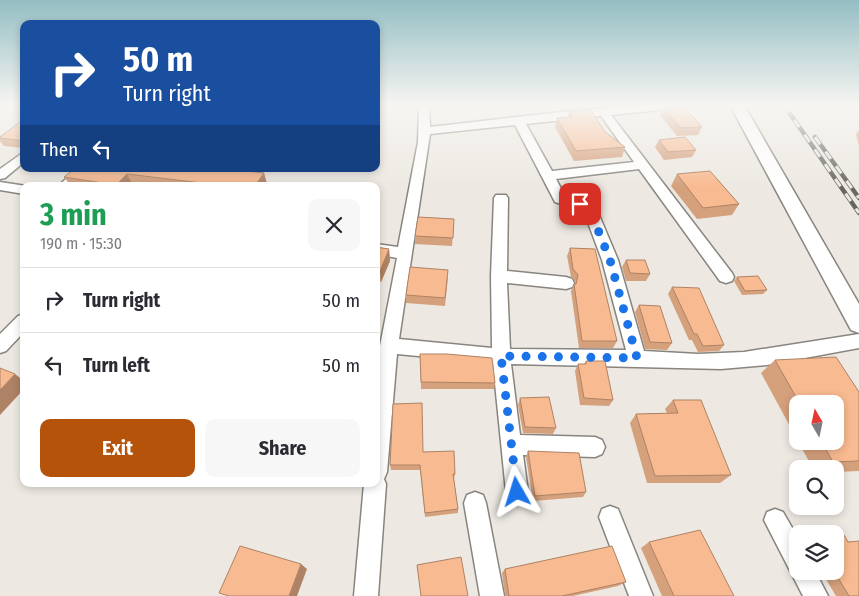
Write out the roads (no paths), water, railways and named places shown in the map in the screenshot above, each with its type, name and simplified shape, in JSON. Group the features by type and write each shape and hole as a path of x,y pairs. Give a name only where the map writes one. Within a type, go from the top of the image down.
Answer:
{"street":[{"path":"380,395 425,133"},
{"path":"525,133 560,199 570,203 584,204 590,210 610,260 637,358"},
{"path":"619,133 726,277"},
{"path":"752,133 859,324"},
{"path":"0,174 20,159"},
{"path":"548,176 644,165"},
{"path":"69,182 80,172"},
{"path":"0,186 20,189"},
{"path":"501,198 499,276 501,356 517,492"},
{"path":"380,250 405,254"},
{"path":"499,276 566,283"},
{"path":"0,346 20,324"},
{"path":"389,346 501,356 675,359 700,362 728,362 776,356 859,341"},
{"path":"512,445 595,447"},
{"path":"366,596 375,487"},
{"path":"475,503 492,596"},
{"path":"610,517 641,596"},
{"path":"775,520 789,546"},
{"path":"807,580 816,596"}],"railway":[{"path":"803,133 859,213"},
{"path":"815,137 859,198"}]}
